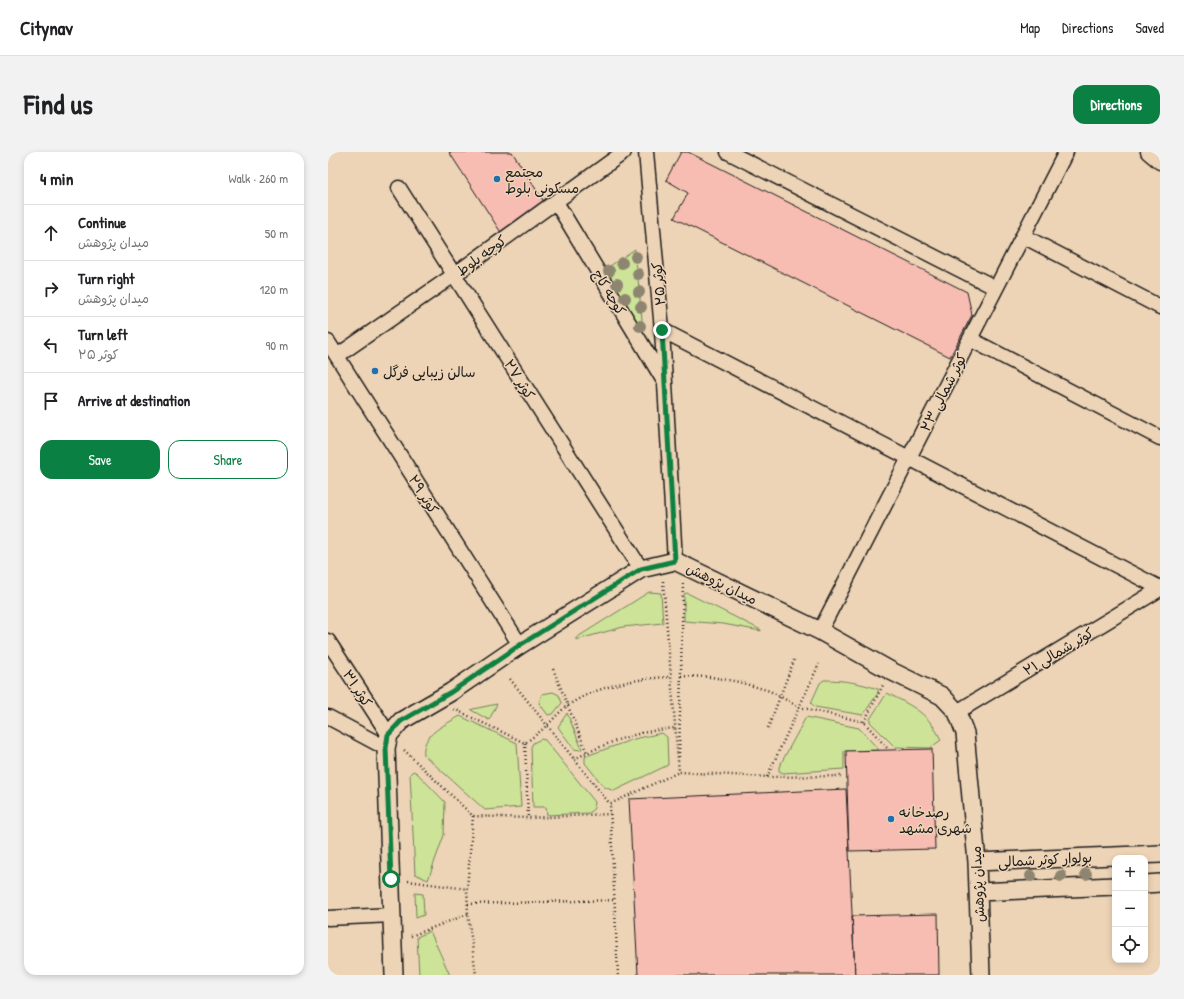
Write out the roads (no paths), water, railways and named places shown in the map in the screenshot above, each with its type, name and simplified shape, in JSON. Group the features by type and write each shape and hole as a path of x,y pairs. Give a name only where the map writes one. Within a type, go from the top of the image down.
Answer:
{"street":[{"name":"کوچه بلوط","path":"337,356 454,275 624,152"},
{"name":"کوثر ۲۵","path":"646,152 662,330 673,563"},
{"path":"728,152 996,288"},
{"name":"کوثر شمالی ۲۳","path":"820,631 1066,152"},
{"path":"1148,152 1160,162"},
{"name":"کوثر ۲۷","path":"400,188 641,569"},
{"name":"کوچه کاج","path":"556,202 665,383"},
{"path":"1023,236 1160,307"},
{"path":"662,330 1160,589"},
{"path":"970,339 1160,438"},
{"name":"کوثر ۲۹","path":"328,342 520,645"},
{"path":"394,975 387,742 401,721 436,701 520,645 641,569 673,563"},
{"name":"میدان پژوهش","path":"673,563 820,631 891,671 942,696 957,712 966,733 977,862 982,975"},
{"name":"کوثر شمالی ۲۱","path":"957,712 1160,589"},
{"name":"کوثر ۳۱","path":"328,641 387,742"},
{"path":"328,717 387,742"},
{"name":"بولوار کوثر شمالی","path":"977,862 1160,854"},
{"path":"1148,884 1160,884"},
{"path":"978,892 1112,886"},
{"path":"328,918 392,916"}],"place":[{"name":"مجتمع مسکونی بلوط","path":"497,179"},
{"name":"سالن زیبایی فرگل","path":"375,371"},
{"name":"رصدخانه شهری مشهد","path":"891,819"}]}
